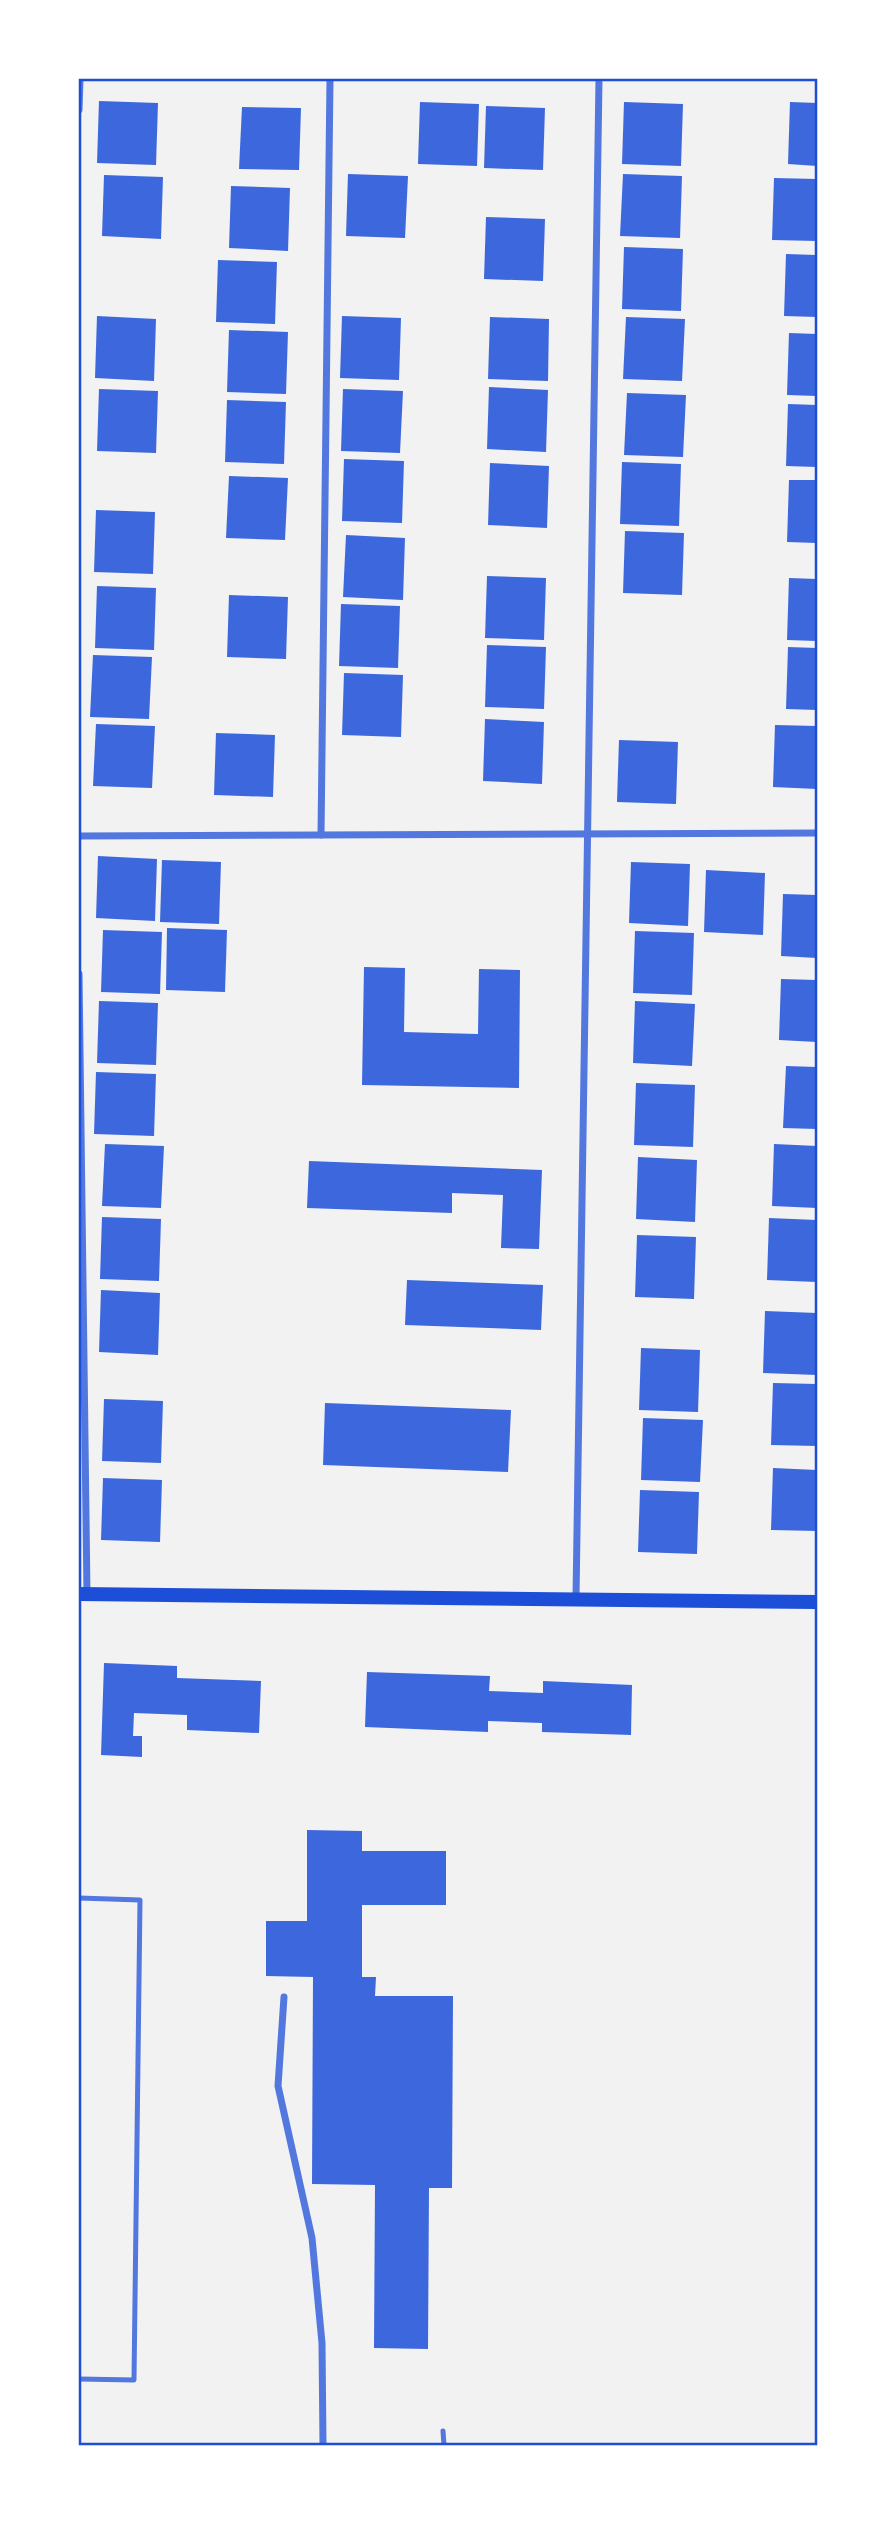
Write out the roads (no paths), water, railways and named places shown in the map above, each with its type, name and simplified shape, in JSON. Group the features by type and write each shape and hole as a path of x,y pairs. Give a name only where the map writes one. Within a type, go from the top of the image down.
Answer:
{"main road":[{"path":"83,1594 817,1602"}],"street":[{"path":"79,110 80,79"},
{"path":"321,835 330,79"},
{"path":"576,1598 599,79"},
{"path":"79,836 817,833"},
{"path":"79,974 83,1594"},
{"path":"284,1997 278,2087 312,2238 322,2343 323,2445"}],"lane":[{"path":"79,1898 140,1900 134,2379 79,2379"},
{"path":"443,2431 444,2445"}]}
